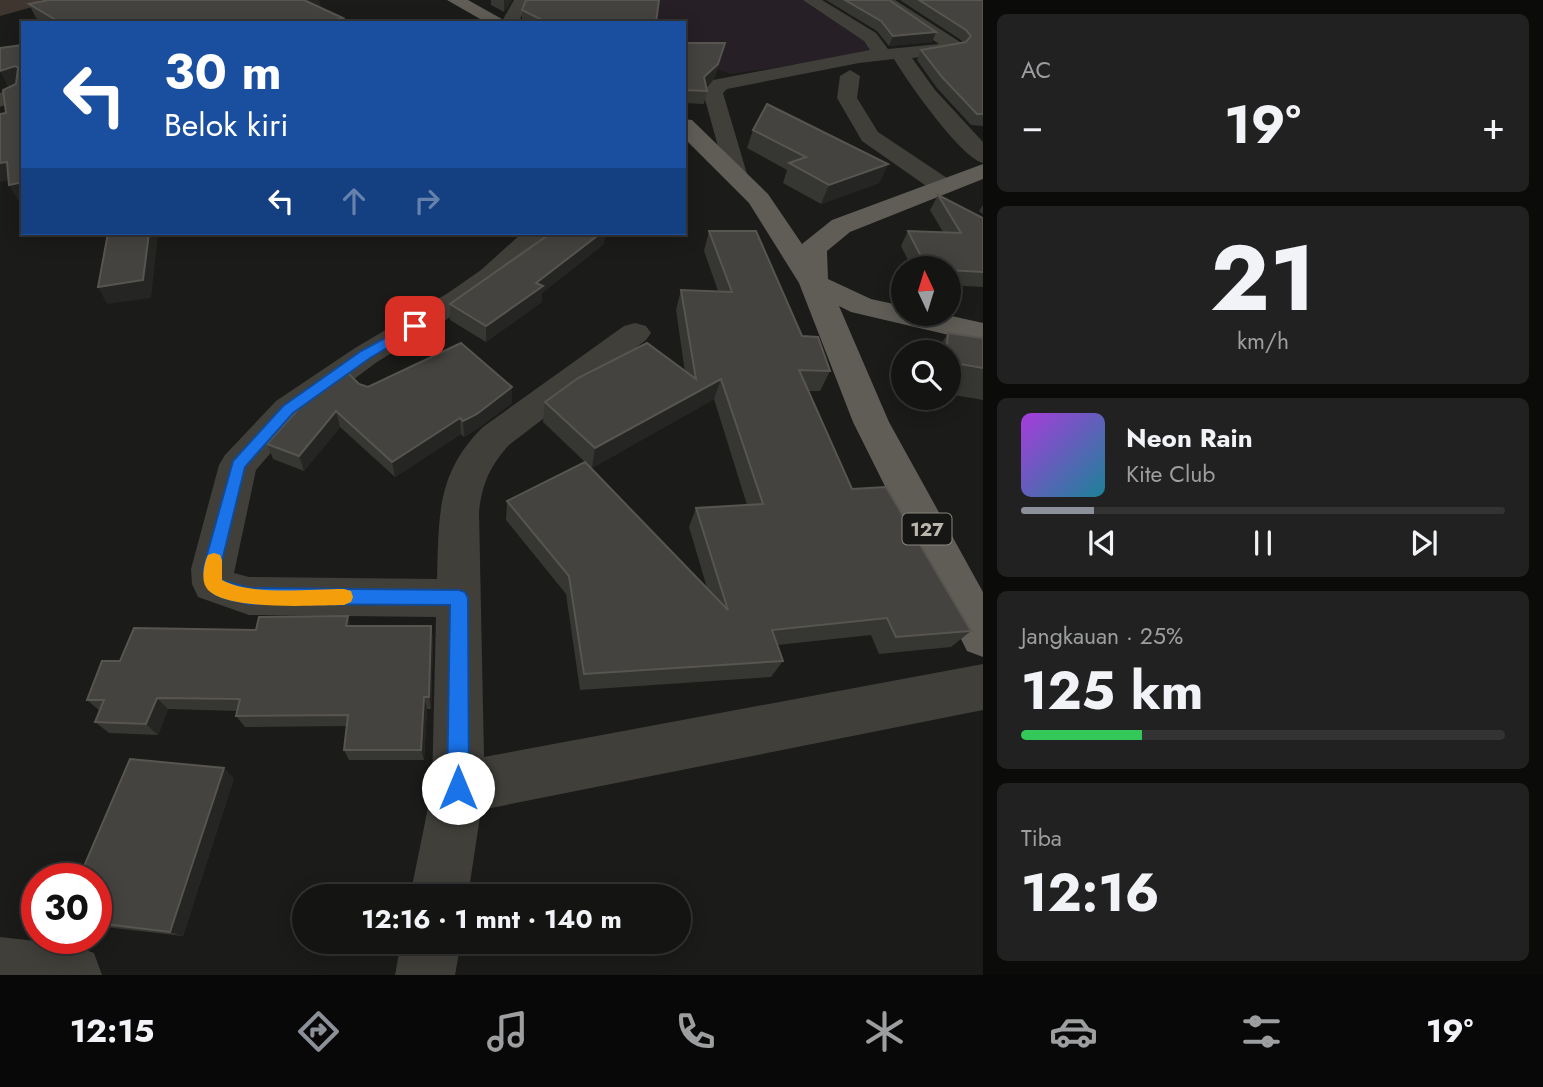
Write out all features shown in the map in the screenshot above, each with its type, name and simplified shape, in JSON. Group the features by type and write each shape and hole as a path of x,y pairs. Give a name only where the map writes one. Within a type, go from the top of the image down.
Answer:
{"main road":[{"path":"460,1 497,21"},
{"name":"127","path":"686,127 759,199 814,284 871,422 983,636"},
{"path":"983,171 941,185 841,226 813,249 814,284 862,306 983,333"},
{"path":"759,199 793,218 818,225 841,226"}],"street":[{"path":"510,21 522,0"},
{"path":"811,0 870,37 891,54 983,156"},
{"path":"735,174 713,92 720,85 767,74 891,54 947,50 954,46 884,0"},
{"path":"850,76 847,98 870,136 941,185"},
{"path":"0,101 21,90"},
{"path":"459,598 249,596 213,584 212,569 238,465 281,417 366,355 470,292 536,235"},
{"path":"441,884 458,788 461,493 467,471 477,454 496,436 635,332"},
{"path":"458,788 983,687"},
{"path":"425,975 429,954"},
{"path":"0,967 72,975"}],"shaded area":[{"path":"530,0 804,0 862,38 872,50 820,61 731,74 686,60 686,21 547,21"}],"building":[{"path":"48,0 304,0 343,18 332,21 58,21 29,4"},
{"path":"526,0 659,0 656,21 544,21 522,10"},
{"path":"845,0 889,0 936,32 893,36 881,21"},
{"path":"919,0 983,0 983,114 977,114 921,50 966,42 971,36"},
{"path":"686,43 725,43 718,64 704,77 707,91 686,90"},
{"path":"21,45 21,182 9,185 7,162 0,163 0,114 6,113 3,90 16,84 18,68 15,66 0,71 0,48"},
{"path":"767,104 888,164 829,185 789,163 806,157 753,130"},
{"path":"938,195 983,218 983,272 961,271 961,256 921,256 908,231 961,233"},
{"path":"709,231 756,231 802,336 818,337 830,371 799,370 852,489 886,487 971,631 896,637 887,618 772,630 783,661 584,674 569,576 507,501 585,462 728,610 696,508 763,504 721,379 595,448 545,402 578,378 647,343 696,379 681,290 732,292"},
{"path":"108,235 149,235 143,280 98,287"},
{"path":"548,235 598,235 536,283 543,286 486,326 450,304"},
{"path":"948,333 983,338 983,368 961,364 961,340 947,340"},
{"path":"461,343 512,387 477,414 463,421 460,418 392,462 336,411 299,456 267,444 310,396 345,370 359,384 368,387"},
{"path":"348,616 346,626 431,626 429,697 424,697 421,750 344,750 348,715 236,716 240,699 157,698 146,724 95,722 104,700 87,700 102,661 120,661 134,628 256,630 259,617"},
{"path":"130,759 224,768 170,932 112,925 112,863 85,863"}],"waterway":[{"path":"0,7 25,0"}],"slow traffic":[{"path":"214,560 213,584 225,590 249,596 344,597"}],"route":[{"path":"415,326 366,355 288,410 238,465 212,569 213,584 249,596 459,598 458,788"}]}
